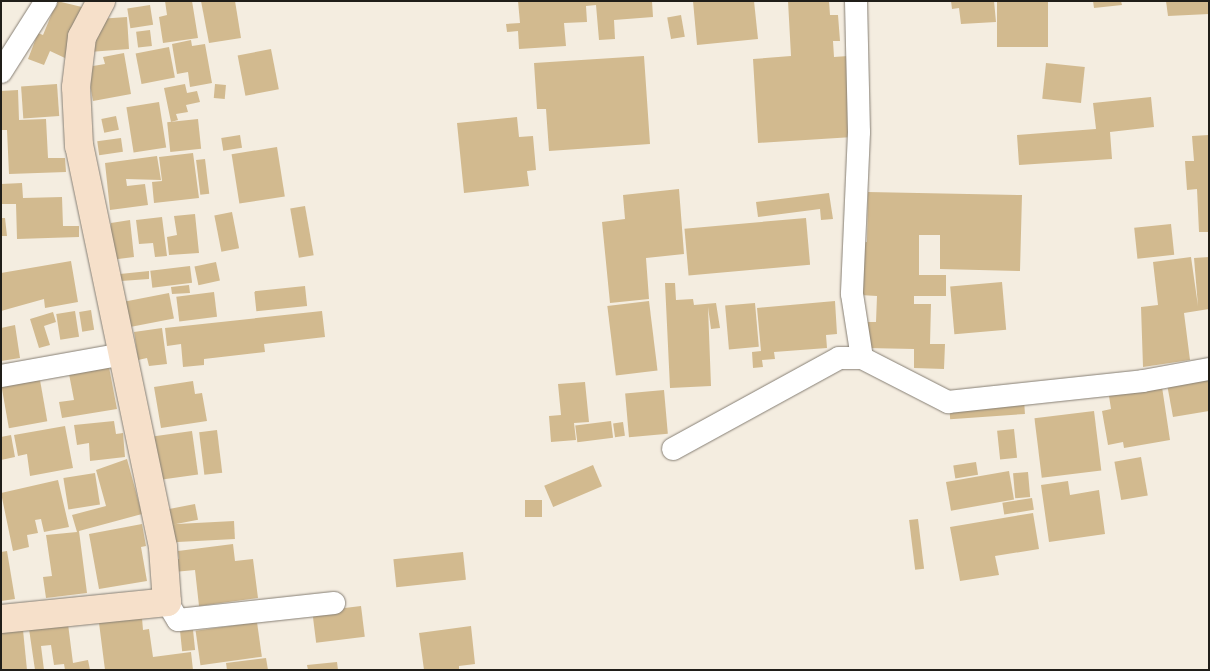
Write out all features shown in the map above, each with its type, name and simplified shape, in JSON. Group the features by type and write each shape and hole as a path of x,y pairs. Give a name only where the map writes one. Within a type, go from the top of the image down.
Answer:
{"street":[{"path":"3,69 46,1"},
{"path":"101,1 82,38 76,87 78,146 163,547 167,602 178,620 334,603"},
{"path":"856,1 859,132 852,294 862,358"},
{"path":"1,376 123,354"},
{"path":"673,449 839,358 862,358 948,402 1143,381 1209,369"},
{"path":"1,619 167,602"}],"building":[{"path":"57,1 86,8 65,58 50,51 44,65 28,59 38,33 43,35"},
{"path":"165,1 192,1 198,38 163,43 159,17 167,15"},
{"path":"201,1 235,1 241,38 209,43"},
{"path":"518,1 652,1 653,17 614,20 615,39 599,40 596,5 586,6 587,22 564,23 566,46 519,49 518,31 507,32 506,24 520,23"},
{"path":"693,1 754,1 758,39 697,45"},
{"path":"788,1 829,1 830,15 838,15 840,41 833,41 834,57 848,56 853,137 758,143 753,59 791,56"},
{"path":"951,1 994,1 996,22 961,24 959,8 952,9"},
{"path":"997,1 1048,1 1048,47 997,47"},
{"path":"1093,1 1121,1 1122,5 1094,8"},
{"path":"1166,1 1209,1 1209,14 1168,16"},
{"path":"150,5 153,25 130,28 127,9"},
{"path":"681,15 685,37 671,39 667,17"},
{"path":"127,17 129,49 89,52 88,38 99,36 98,19"},
{"path":"150,30 152,46 138,48 136,32"},
{"path":"191,40 192,46 205,44 212,83 190,87 188,72 177,74 172,44"},
{"path":"169,47 175,77 142,84 136,53"},
{"path":"271,49 279,89 245,96 238,55"},
{"path":"124,53 131,94 93,101 87,67 105,64 103,57"},
{"path":"644,56 650,144 549,151 546,109 537,109 534,63"},
{"path":"1046,63 1085,67 1081,103 1042,99"},
{"path":"57,84 59,116 23,118 21,87"},
{"path":"185,84 187,93 197,91 200,102 186,105 188,112 176,114 178,120 171,122 164,88"},
{"path":"215,84 226,85 225,99 214,98"},
{"path":"18,90 19,120 46,119 48,158 65,158 66,172 9,174 7,130 1,130 1,91"},
{"path":"1151,97 1154,127 1110,132 1112,159 1019,165 1017,135 1096,129 1093,103"},
{"path":"159,102 166,147 134,153 126,107"},
{"path":"116,116 119,130 104,133 101,119"},
{"path":"517,117 519,137 533,136 536,170 527,171 529,186 464,193 457,123"},
{"path":"198,119 201,149 170,152 167,122"},
{"path":"240,135 242,148 223,151 221,138"},
{"path":"1209,135 1209,232 1199,232 1197,189 1187,190 1185,161 1194,161 1192,136"},
{"path":"121,138 123,152 99,155 97,141"},
{"path":"277,147 285,196 239,204 232,154"},
{"path":"193,153 199,198 154,203 152,182 162,181 159,157"},
{"path":"157,156 161,180 126,179 127,186 145,184 148,205 110,210 105,163"},
{"path":"205,159 209,194 200,195 196,160"},
{"path":"22,183 23,198 62,197 63,226 79,226 79,237 17,239 16,204 1,204 1,184"},
{"path":"679,189 684,254 646,258 649,299 610,303 602,222 625,219 623,195"},
{"path":"868,192 1022,195 1020,271 940,269 940,235 919,235 919,275 946,275 946,296 914,296 914,304 931,304 930,344 945,344 944,369 914,368 914,349 867,348 867,322 876,322 877,296 860,295 861,242 867,242"},
{"path":"829,193 833,219 821,220 820,209 758,217 756,202"},
{"path":"305,206 314,255 299,258 290,209"},
{"path":"232,212 239,248 221,252 214,215"},
{"path":"195,214 199,253 169,255 167,237 177,235 174,216"},
{"path":"162,217 167,256 155,257 153,243 139,244 136,220"},
{"path":"1,218 5,218 7,236 1,236"},
{"path":"806,218 810,265 689,275 684,229"},
{"path":"130,220 134,257 110,260 111,223"},
{"path":"1171,224 1174,255 1137,259 1134,228"},
{"path":"1191,257 1198,306 1194,258 1209,257 1209,309 1184,313 1190,360 1143,367 1141,307 1158,305 1153,262"},
{"path":"71,261 78,302 45,308 44,299 1,311 1,273"},
{"path":"216,262 220,281 198,285 194,267"},
{"path":"190,266 192,283 152,288 150,271"},
{"path":"149,271 149,279 121,281 120,274"},
{"path":"1002,282 1006,330 954,334 950,287"},
{"path":"665,283 675,283 676,300 693,299 694,305 716,303 720,328 711,329 708,307 711,386 670,388"},
{"path":"189,285 190,293 172,294 171,287"},
{"path":"305,286 307,306 256,311 254,291"},
{"path":"214,292 217,317 179,321 176,297"},
{"path":"169,293 174,319 129,327 124,302"},
{"path":"649,301 658,370 616,376 607,306"},
{"path":"835,301 837,334 826,335 827,348 774,352 775,359 762,360 763,367 753,368 752,352 761,351 757,308"},
{"path":"755,303 759,347 729,349 725,306"},
{"path":"91,310 94,330 82,332 79,312"},
{"path":"75,311 79,337 60,340 56,314"},
{"path":"322,311 325,337 264,344 265,352 204,359 204,365 183,367 181,344 167,346 165,328"},
{"path":"53,312 56,322 44,326 50,345 39,348 30,319"},
{"path":"15,325 20,358 1,361 1,328"},
{"path":"162,328 167,364 149,366 147,358 138,360 134,332"},
{"path":"109,367 117,409 62,418 59,402 74,400 69,374"},
{"path":"1209,377 1209,411 1173,417 1167,384"},
{"path":"40,380 47,421 9,428 2,387"},
{"path":"193,381 195,394 202,393 207,421 161,428 154,387"},
{"path":"585,382 589,422 574,423 576,440 551,442 549,416 561,415 558,384"},
{"path":"1162,387 1170,440 1124,448 1123,442 1108,445 1102,411 1111,409 1109,396"},
{"path":"664,390 668,434 629,437 625,393"},
{"path":"1024,400 1025,414 950,419 949,405"},
{"path":"1094,411 1101,471 1042,478 1034,418"},
{"path":"114,421 116,434 123,433 125,457 90,461 89,443 77,445 74,425"},
{"path":"611,421 613,438 577,442 575,425"},
{"path":"623,422 625,436 615,437 613,423"},
{"path":"65,426 73,468 30,476 27,454 18,456 14,435"},
{"path":"1014,429 1017,458 1000,460 997,431"},
{"path":"217,430 222,473 204,475 199,432"},
{"path":"192,431 198,475 160,480 154,436"},
{"path":"11,435 15,457 1,460 1,437"},
{"path":"1141,457 1148,495 1121,500 1114,462"},
{"path":"127,459 142,514 79,531 87,593 46,598 43,577 52,576 46,535 77,532 72,515 106,506 96,470"},
{"path":"976,462 978,475 955,478 953,466"},
{"path":"593,465 602,486 553,507 544,486"},
{"path":"1009,471 1014,500 951,511 946,482"},
{"path":"1028,472 1030,497 1015,498 1013,473"},
{"path":"95,473 100,505 68,510 63,478"},
{"path":"58,480 69,527 44,532 41,519 35,520 38,533 27,535 29,547 13,551 1,493"},
{"path":"1068,481 1070,495 1099,490 1105,534 1049,542 1041,485"},
{"path":"1032,498 1034,510 1004,515 1002,503"},
{"path":"525,500 542,500 542,517 525,517"},
{"path":"195,504 198,520 170,525 167,510"},
{"path":"1033,513 1039,549 995,556 999,575 960,581 950,527"},
{"path":"918,519 924,569 915,570 909,520"},
{"path":"234,521 235,539 173,542 172,524"},
{"path":"142,524 146,546 141,547 147,581 99,589 89,534"},
{"path":"233,544 235,561 253,559 258,598 199,606 195,570 174,572 173,560 179,559 178,551"},
{"path":"7,551 15,599 1,601 1,552"},
{"path":"463,552 466,580 396,587 393,559"},
{"path":"361,606 365,637 316,643 312,612"},
{"path":"142,618 143,630 149,629 153,657 191,652 193,670 105,670 99,623"},
{"path":"257,622 262,657 200,665 196,631"},
{"path":"68,624 73,663 88,660 90,670 65,670 64,664 54,665 51,645 41,646 44,670 35,670 29,629"},
{"path":"471,626 475,664 459,666 459,670 424,670 419,633"},
{"path":"23,630 27,670 1,670 1,632"},
{"path":"193,630 195,650 182,651 180,631"},
{"path":"266,658 268,670 227,670 226,663"},
{"path":"337,662 338,670 308,670 307,665"}]}
